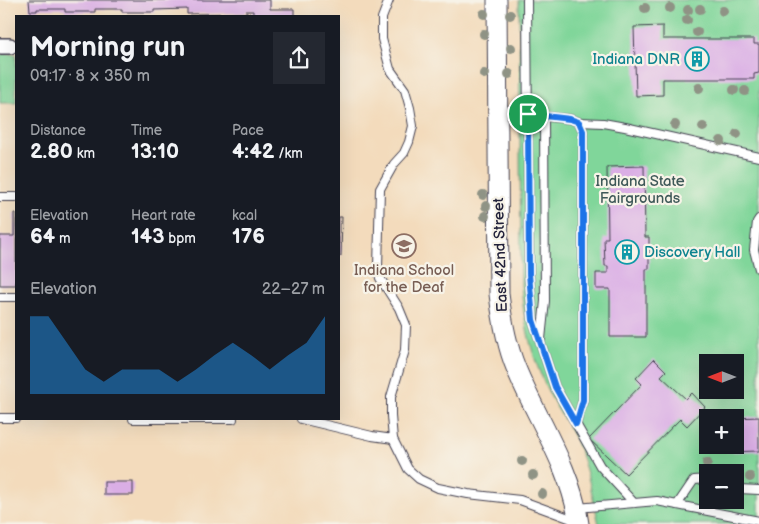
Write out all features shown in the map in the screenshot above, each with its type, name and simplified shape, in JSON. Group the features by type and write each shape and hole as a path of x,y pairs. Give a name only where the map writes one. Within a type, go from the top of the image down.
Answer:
{"street":[{"name":"East 42nd Street","path":"497,0 499,294 502,318 515,367 559,458 578,518"}],"lane":[{"path":"389,0 382,18 382,38 390,69 404,90 413,126 404,153 394,164 380,189 378,268 380,278 399,308 406,325 405,350 391,397 393,439 408,469 419,479 438,488 468,494 520,500 578,518 634,503 657,501 759,520"},
{"path":"527,0 529,274 533,320 555,387 600,466 634,503"},
{"path":"498,110 519,111 579,122 603,123 642,130 759,157"},
{"path":"541,344 545,301 544,116"},
{"path":"576,424 583,400 583,131 579,122"},
{"path":"0,197 15,197"},
{"path":"759,219 756,222 754,250 759,269"},
{"path":"0,297 15,297"},
{"path":"0,418 15,418"},
{"path":"305,420 372,436 393,439"},
{"path":"678,505 694,480 699,479"},
{"path":"744,490 759,490"}],"green space":[{"name":"Indiana State Fairgrounds","path":"519,0 759,0 759,524 599,524 583,460 572,433 550,395 538,369 524,314 521,285"},
{"path":"0,54 15,54 15,103 0,103"}],"building":[{"path":"29,0 270,0 270,9 294,9 294,15 253,15 253,11 246,11 246,13 187,14 187,9 154,10 154,12 122,12 122,9 95,9 95,12 65,12 65,9 37,9 37,11 30,11"},
{"name":"Indiana DNR","path":"663,26 663,39 754,39 754,44 759,44 759,73 754,74 754,79 663,79 663,95 636,96 634,27"},
{"name":"Discovery Hall","path":"644,166 645,237 649,237 649,269 646,269 646,337 610,337 610,289 596,289 596,273 608,273 608,266 605,266 604,238 608,238 607,167"},
{"path":"15,213 15,285 0,285 0,236 14,236"},
{"path":"340,217 342,217 341,256"},
{"path":"654,359 666,371 661,376 686,399 692,393 705,407 699,409 699,413 687,426 680,419 626,474 589,439 642,384 636,378"},
{"path":"759,417 759,451 744,451 744,418"},
{"path":"104,482 133,482 133,495 104,495"}],"place":[{"name":"Indiana DNR","path":"697,59"},
{"name":"Indiana School for the Deaf","path":"404,246"},
{"name":"Discovery Hall","path":"627,252"}],"route":[{"path":"528,114 570,119 579,122 583,131 583,400 576,424 555,387 533,320 529,274 528,114"}]}
